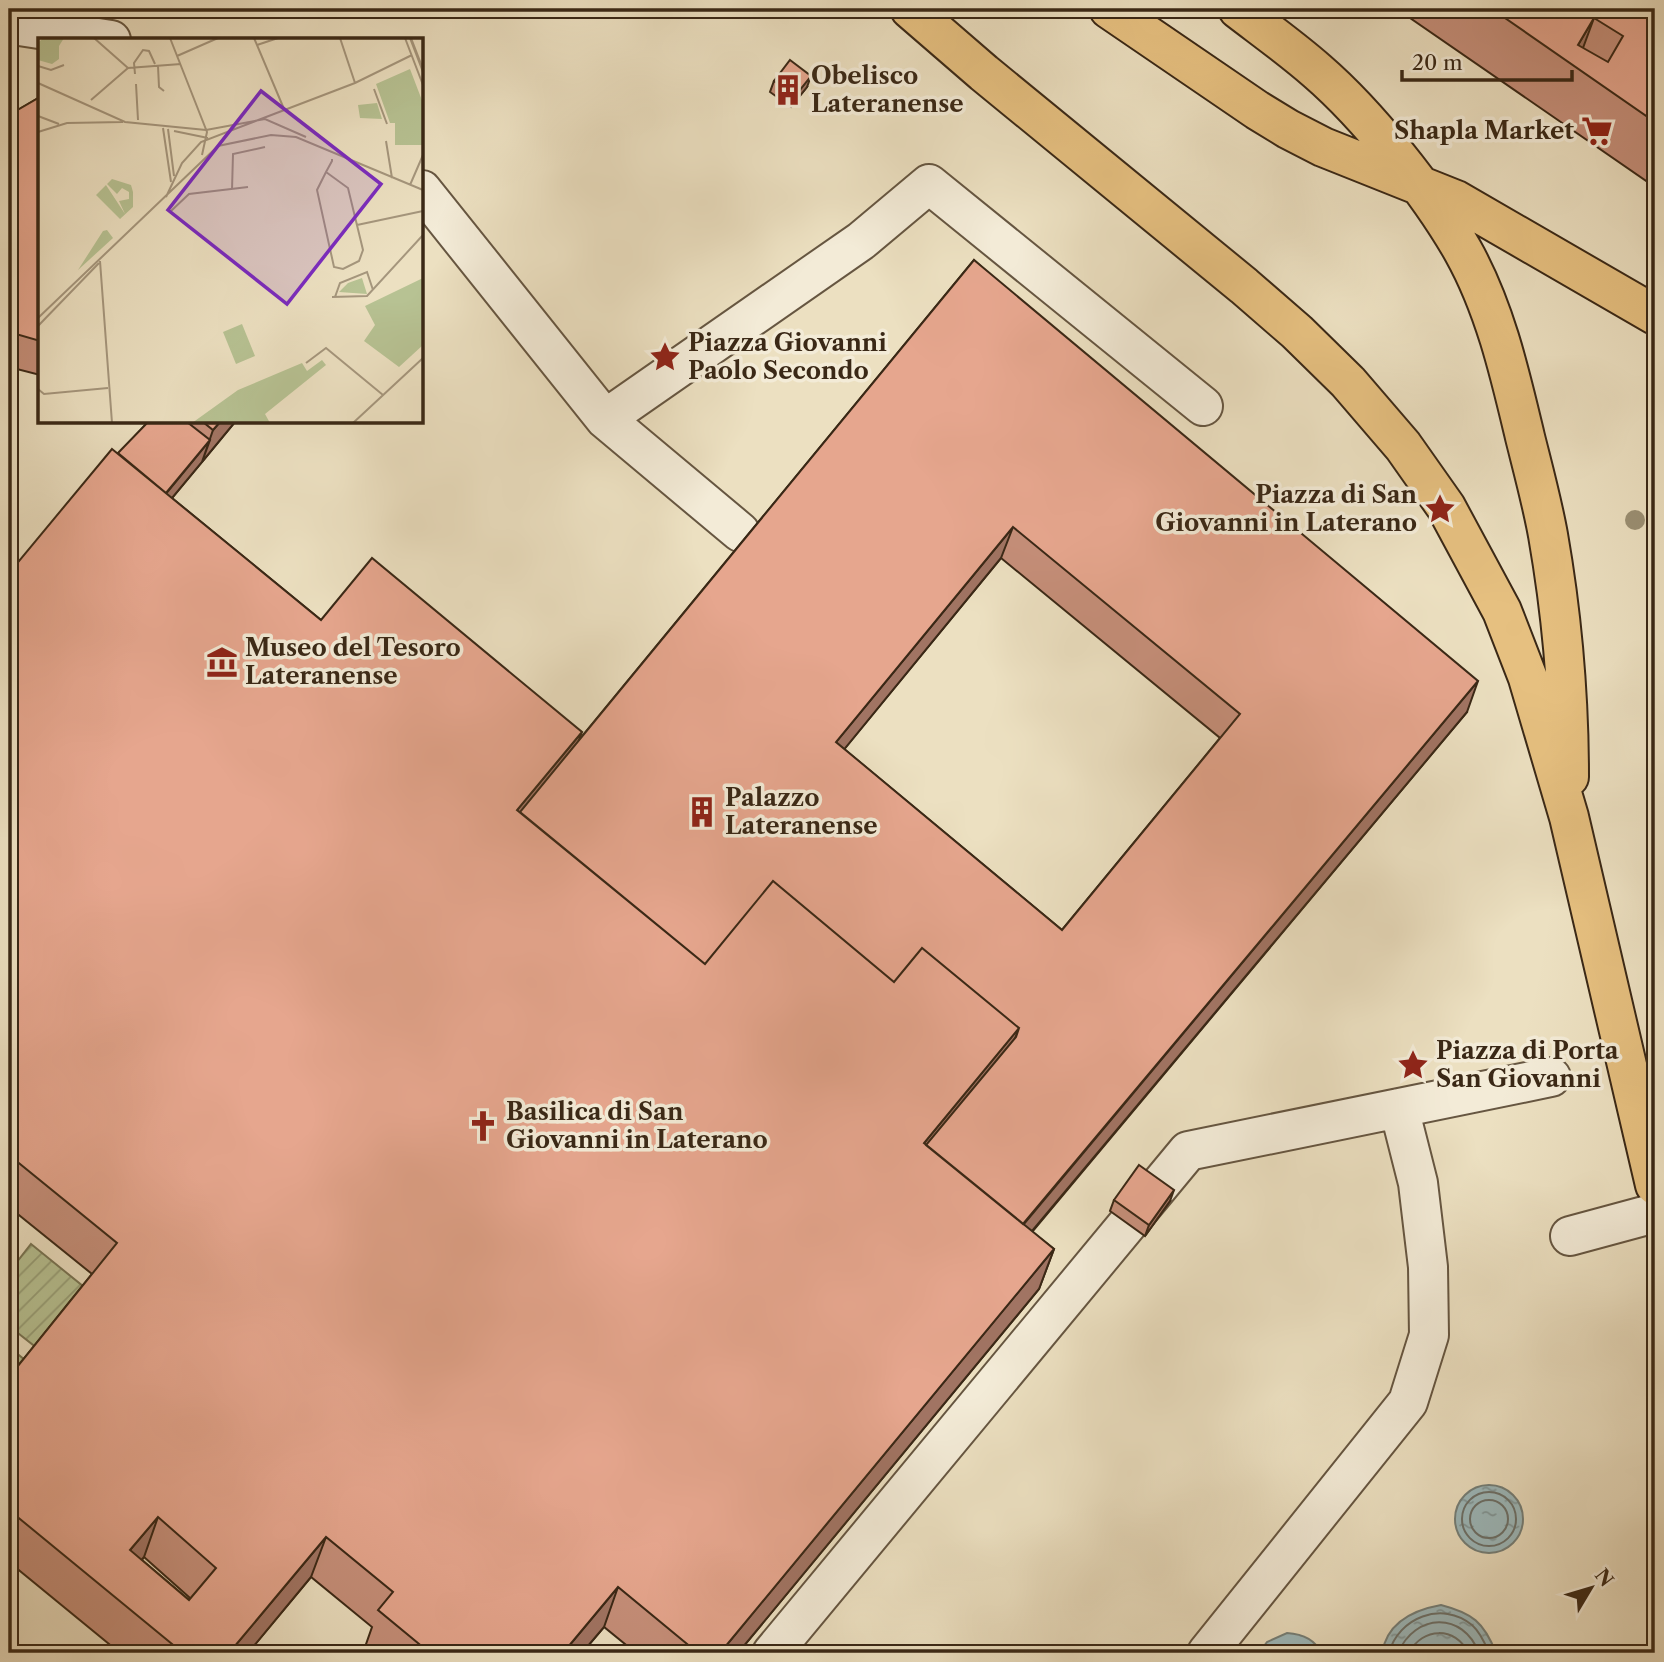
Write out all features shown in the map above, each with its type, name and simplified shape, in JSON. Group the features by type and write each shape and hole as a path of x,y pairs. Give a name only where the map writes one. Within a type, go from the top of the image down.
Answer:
{"main road":[{"path":"910,9 1297,332 1348,382 1403,446 1446,507 1502,611 1528,678 1569,817 1655,1185"},
{"path":"956,9 984,73"},
{"path":"1109,9 1288,129 1490,218 1655,315"},
{"path":"1238,9 1333,85 1383,140 1462,250 1489,308 1519,412 1547,532 1558,594 1567,687 1569,817"}],"street":[{"path":"13,25 98,38"},
{"path":"605,419 861,241 929,184 1203,406"},
{"path":"424,193 605,419 740,532"},
{"path":"772,1653 1188,1151 1551,1077"},
{"path":"1207,1653 1408,1402 1429,1335 1428,1268 1418,1183 1398,1108"},
{"path":"1570,1236 1655,1213"}],"green space":[{"path":"31,1244 89,1291 42,1352 9,1326 9,1272"},
{"path":"9,1347 31,1365 9,1393"}],"water":[{"path":"1482,1485 1496,1485 1508,1490 1518,1500 1523,1519 1518,1538 1508,1548 1496,1553 1482,1553 1470,1548 1460,1538 1455,1526 1455,1512 1460,1500 1470,1490"},
{"path":"1441,1605 1476,1620 1487,1634 1496,1653 1382,1653 1395,1626 1411,1614"},
{"path":"1287,1633 1307,1638 1321,1653 1259,1653 1267,1642"}],"building":[{"path":"1492,9 1655,9 1655,122","holes":["1594,18 1623,36 1608,62 1578,45"]},
{"path":"790,60 811,76 795,96 774,81"},
{"path":"38,98 38,340 9,332 9,263 17,265 9,249 9,115"},
{"name":"Palazzo Lateranense","path":"974,260 1478,681 1023,1224 926,1145 1016,1037 1019,1028 922,948 894,982 773,881 705,964 520,812","holes":["1013,527 1240,714 1062,930 836,742"]},
{"path":"146,424 190,424 210,440 166,493 118,453"},
{"path":"206,424 218,424 213,430"},
{"name":"Basilica di San Giovanni in Laterano","path":"112,449 321,620 372,558 582,732 517,810 705,964 773,881 894,982 922,948 1019,1028 924,1143 1054,1249 720,1653 698,1653 618,1587 563,1653 430,1653 378,1610 393,1592 326,1537 229,1653 183,1653 9,1510 9,1377 117,1243 9,1155 9,573","holes":["158,1517 216,1568 189,1600 130,1550"]},
{"path":"1139,1165 1174,1190 1149,1225 1114,1200"}],"place":[{"name":"Obelisco Lateranense","path":"788,90"},
{"name":"Shapla Market","path":"1597,131"},
{"name":"Piazza Giovanni Paolo Secondo","path":"665,357"},
{"name":"Piazza di San Giovanni in Laterano","path":"1440,509"},
{"name":"Museo del Tesoro Lateranense","path":"222,662"},
{"name":"Palazzo Lateranense","path":"702,812"},
{"name":"Piazza di Porta San Giovanni","path":"1413,1065"},
{"name":"Basilica di San Giovanni in Laterano","path":"483,1126"}]}
